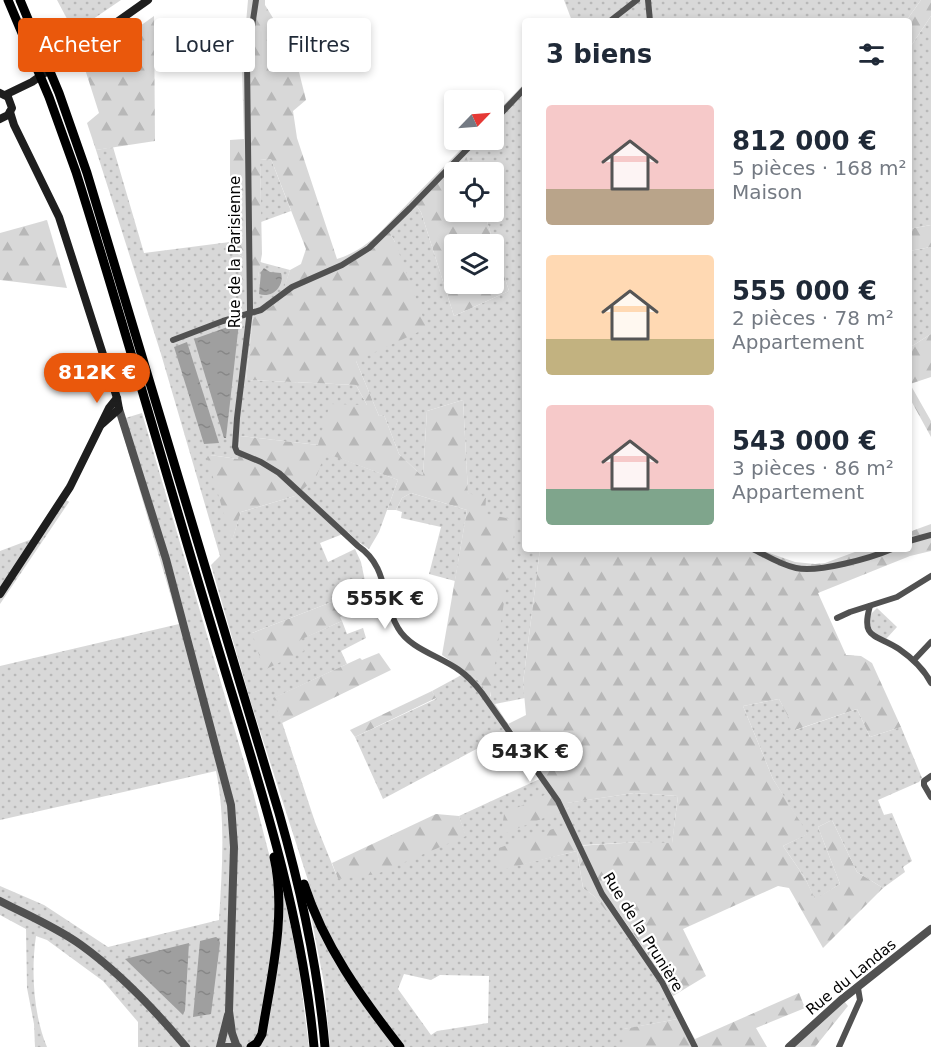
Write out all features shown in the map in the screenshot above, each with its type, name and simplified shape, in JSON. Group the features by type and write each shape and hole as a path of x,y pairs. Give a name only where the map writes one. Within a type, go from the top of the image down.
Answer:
{"highway":[{"path":"8,0 49,97 82,193 269,817 297,930 308,992 314,1047"},
{"path":"20,0 59,93 100,213 291,855 312,947 325,1047"},
{"path":"251,1047 257,1043 262,1034 279,912 279,882 267,829 269,817"},
{"path":"291,855 297,863 311,904 332,950 360,994 400,1047"}],"main road":[{"path":"102,424 119,409 117,398 59,217 46,186 14,126 11,108 1,93 32,82 148,0"},
{"path":"24,146 0,119 32,82"},
{"path":"0,594 70,487 109,408 117,398"}],"street":[{"name":"Rue de la Parisienne","path":"256,0 248,60 250,314 235,447 237,452 270,467 309,501"},
{"path":"614,18 637,0"},
{"path":"648,0 650,18"},
{"path":"504,110 522,91"},
{"path":"173,340 223,321 250,314 271,304 292,287 342,265 369,248 466,150"},
{"path":"119,409 166,559 231,805 234,847 229,1011 232,1033 238,1047 226,1047"},
{"name":"Rue de la Prunière","path":"309,501 358,546 369,553 377,565 398,630 411,642 459,670 473,681 558,801 602,894 662,981 695,1047"},
{"path":"912,541 931,535"},
{"path":"759,552 784,564 805,569 876,556 885,552"},
{"path":"837,618 897,597 931,576"},
{"path":"385,590 404,594 432,605"},
{"path":"870,606 866,624 872,635 898,648 914,660 931,683"},
{"path":"914,660 931,642"},
{"path":"931,777 924,781 931,797"},
{"path":"0,901 54,928 100,959 186,1045"},
{"name":"Rue du Landas","path":"789,1047 842,1000 931,929"},
{"path":"839,1047 860,1000 858,988"},
{"path":"220,1047 229,1011"}],"green space":[{"path":"57,0 121,0 95,18 67,18"},
{"path":"248,0 265,0 265,5 273,18 267,18 267,72 299,72 306,100 293,111 297,138 337,259 364,246 386,226 395,242 427,328 356,361 379,416 384,415 399,454 423,475 427,411 463,400 468,493 486,498 485,514 516,520 490,698 479,681 442,655 467,510 411,493 402,498 396,510 387,510 398,480 325,453 316,478 295,496 241,512 232,541 207,457 210,455 238,459 240,436 318,445 330,404 367,405 356,385 246,380 253,317 279,302 290,270 301,264 306,249 271,159 260,160 262,254 258,277 243,280 243,257 230,248 230,140 244,139 242,72 255,72 255,18 246,18"},
{"path":"564,0 921,0 908,18 571,18"},
{"path":"921,0 931,0 931,16 912,44 912,18 908,18"},
{"path":"154,16 155,141 96,150 87,123 99,113 86,72 142,72 142,25"},
{"path":"931,16 931,225 912,228 912,44"},
{"path":"522,86 522,552 540,552 523,683 525,698 495,704 512,730 383,799 355,737 436,699 432,691 467,672 479,681 491,697 484,513 468,493 463,400 427,411 423,475 420,474 399,454 384,415 379,416 356,361 395,242 386,226 412,199 421,212 444,284 444,294 447,294 454,316 509,291 504,275 504,234 491,234 487,222 504,222 504,162 468,162 464,150 504,150 504,105"},
{"path":"113,147 144,253 230,242 230,249 243,257 258,277 260,262 290,270 280,302 253,317 246,380 356,385 367,405 318,445 240,436 238,459 210,455 232,540 241,512 295,496 324,452 398,480 379,532 369,549 348,532 320,543 328,562 355,549 361,562 366,586 347,596 252,633 299,640 342,621 347,634 363,628 366,638 341,651 347,664 274,698 315,822 338,879 465,835 459,816 544,777 560,811 569,808 566,803 634,793 678,796 672,844 639,842 584,845 497,870 577,851 583,888 594,896 608,912 616,909 656,966 683,1018 624,1029 624,1047 330,1047 324,983 310,911 314,899 251,703 211,565 220,556 161,354 96,150","holes":["404,974 431,980 440,975 489,976 488,1023 437,1031 431,1035 398,989"]},
{"path":"460,150 464,150 468,162 448,162"},
{"path":"271,159 291,211 261,222 260,160"},
{"path":"444,166 444,222 487,222 491,234 444,234 444,284 421,212 412,199"},
{"path":"47,220 67,288 0,280 0,233"},
{"path":"931,225 931,247 912,250 912,228"},
{"path":"931,247 931,334 912,346 912,250"},
{"path":"504,275 509,291 504,293"},
{"path":"447,294 502,294 454,316"},
{"path":"931,334 931,377 912,383 912,346"},
{"path":"912,388 931,421 931,437 912,402"},
{"path":"142,413 253,792 270,858 275,893 284,894 298,962 309,1047 138,1047 138,1022 103,981 47,940 36,936 34,992 42,1034 47,1047 35,1047 34,1024 27,988 26,929 0,915 0,886 44,905 108,947 219,920 222,826 216,771 0,820 0,666 179,624 119,420"},
{"path":"411,493 467,510 455,581 429,574 441,527 401,518 402,512 396,510 402,498"},
{"path":"60,496 69,502 0,604 0,551 32,539"},
{"path":"931,524 931,551 910,556 818,593 846,655 861,656 872,663 901,727 870,737 857,709 795,730 779,699 743,706 773,779 808,834 783,846 805,878 815,899 840,884 818,827 832,820 857,872 883,888 823,948 789,888 778,886 683,929 706,976 673,996 656,966 616,909 608,913 594,896 583,888 577,851 497,871 499,848 567,824 577,846 639,842 672,843 678,796 634,793 567,803 569,808 501,835 504,814 553,791 508,724 526,715 523,683 540,552 767,552 795,562 815,564 825,563 855,552 912,552 912,531"},
{"path":"347,596 355,610 340,617 342,621 300,640 304,651 264,670 252,633"},
{"path":"877,608 897,627 886,639 878,636 870,627 870,615"},
{"path":"379,653 391,670 282,723 273,698 360,658 362,660"},
{"path":"432,691 436,698 355,737 350,730"},
{"path":"779,699 796,730 857,709 870,737 901,727 922,778 919,782 878,800 884,815 892,813 912,861 903,867 905,872 883,888 857,872 832,820 818,827 840,884 815,900 805,878 783,846 807,834 773,779 743,706"},
{"path":"436,814 459,816 466,836 377,874 338,879 332,863"},
{"path":"799,993 805,1008 756,1028 767,1047 624,1047 623,1029 683,1018 695,1039"},
{"path":"844,1001 848,1006 815,1047 794,1047"}],"water":[{"path":"264,268 270,272 281,273 282,278 279,287 268,295 259,294 261,272"},
{"path":"239,323 226,438 224,438 194,339"},
{"path":"187,342 219,443 204,444 174,347"},
{"path":"216,937 220,943 211,1014 193,1017 200,941"},
{"path":"189,943 185,1010 183,1015 125,959"}]}
